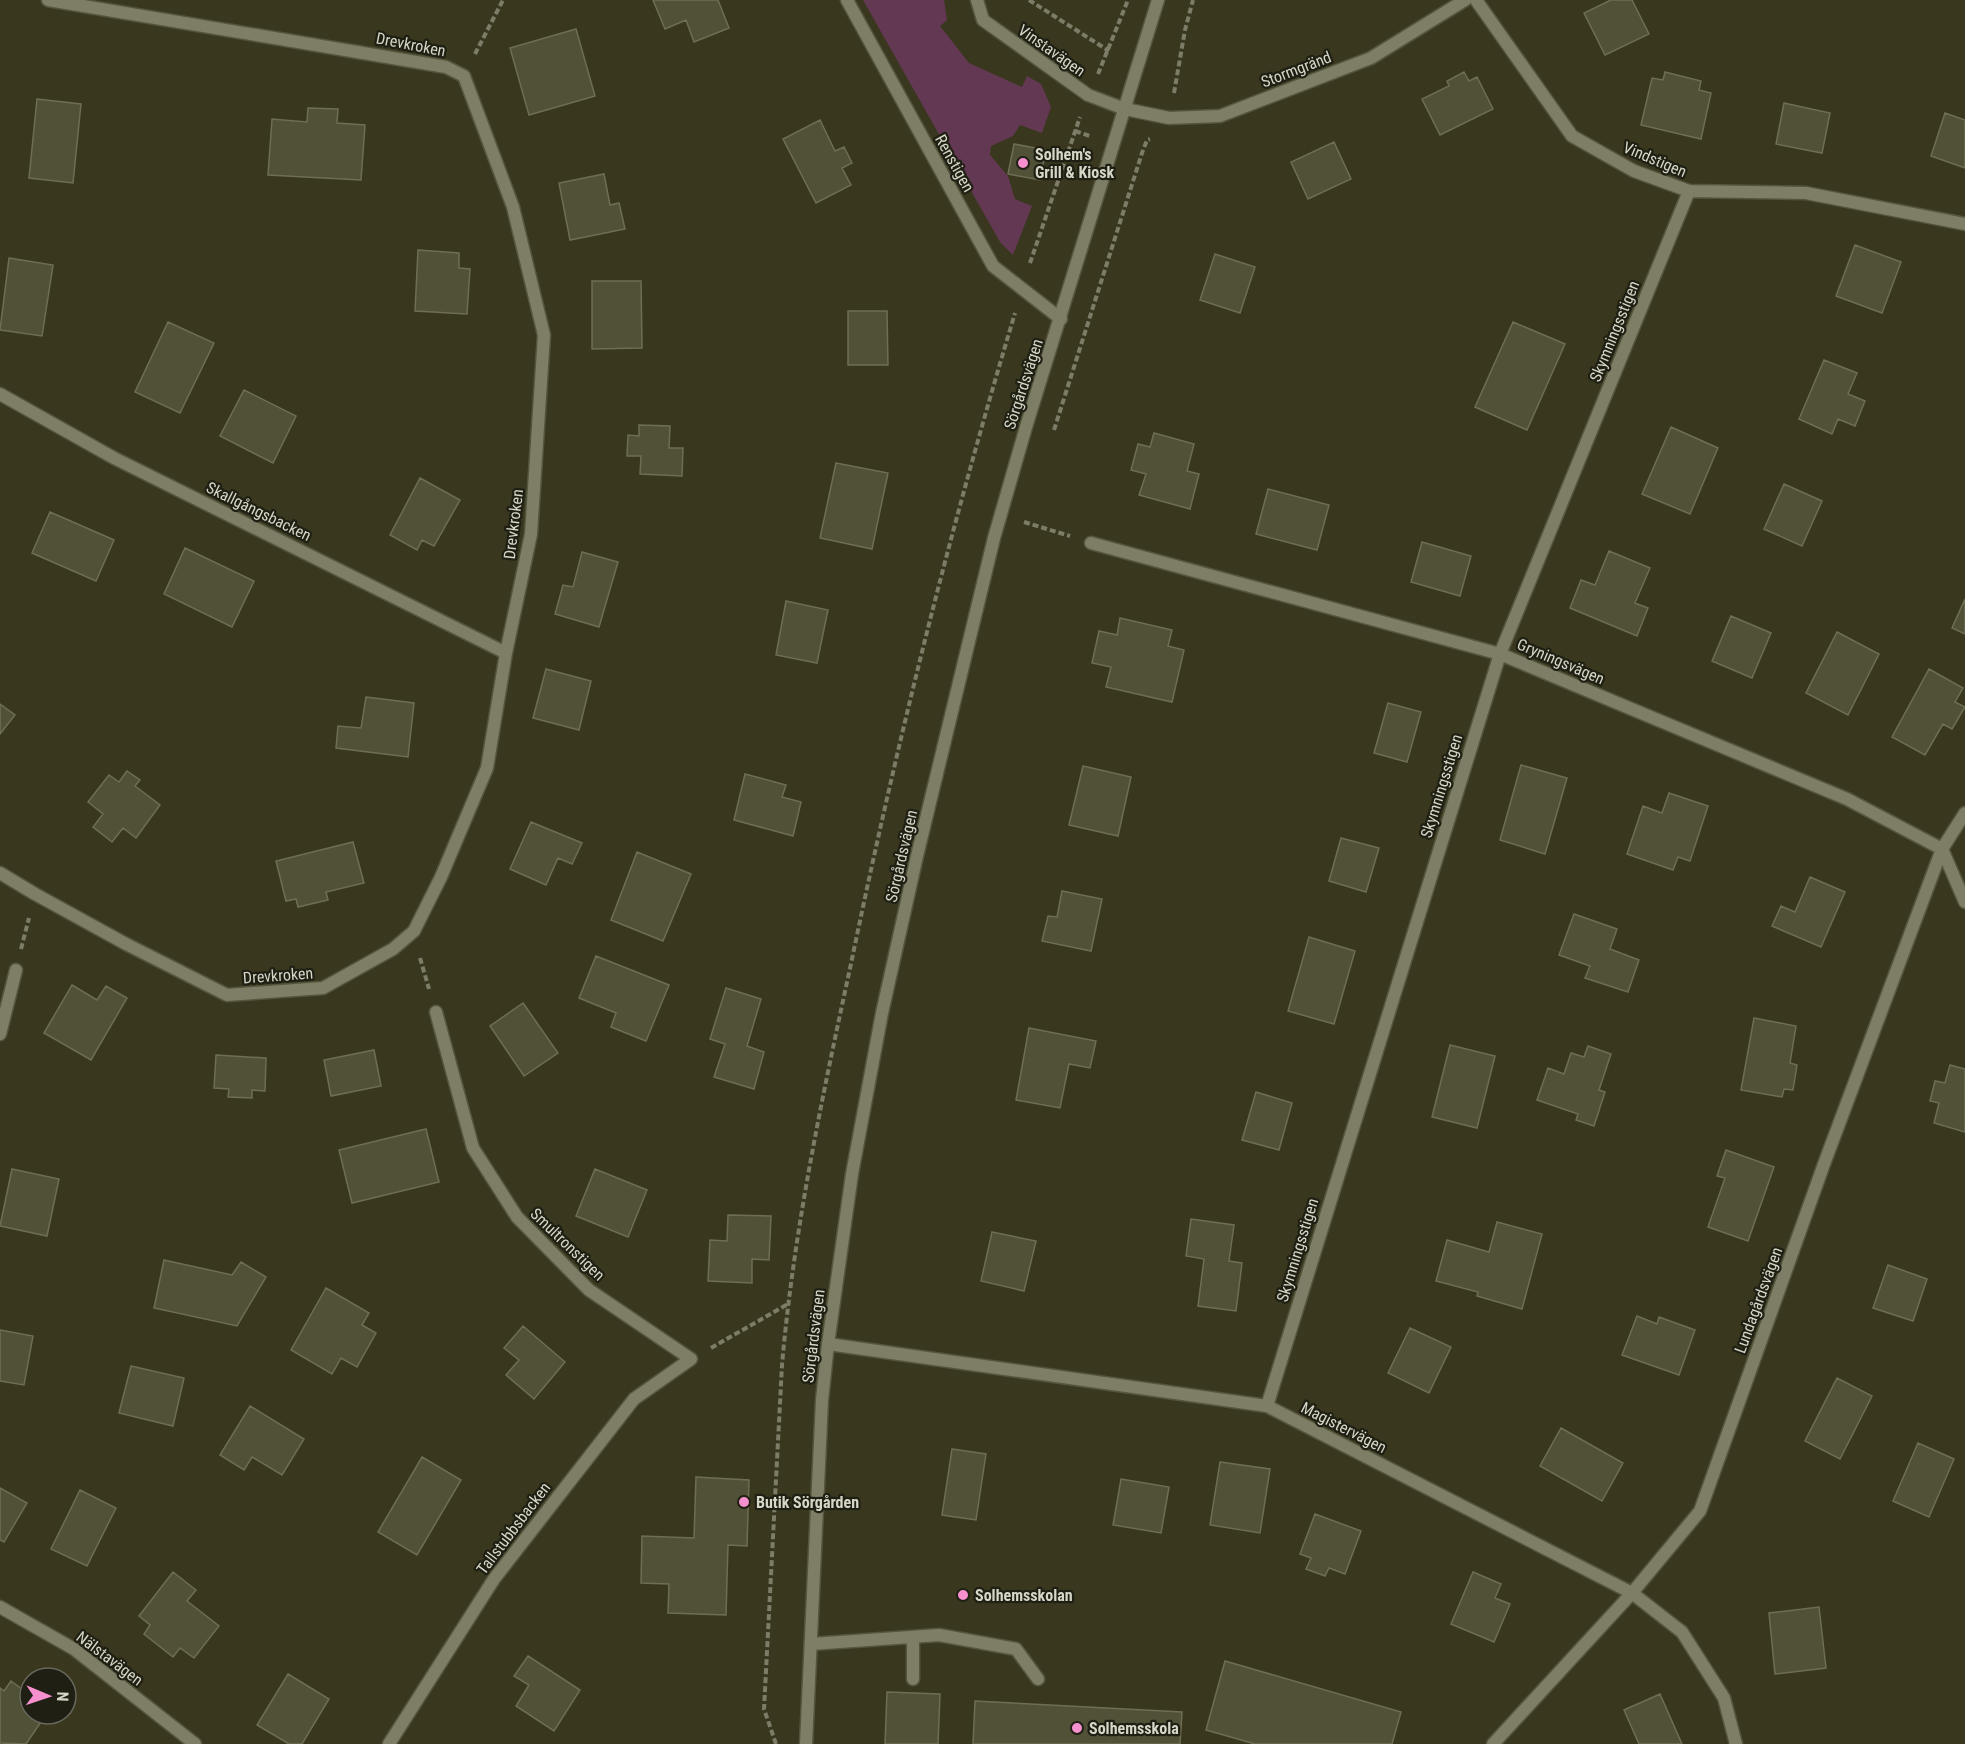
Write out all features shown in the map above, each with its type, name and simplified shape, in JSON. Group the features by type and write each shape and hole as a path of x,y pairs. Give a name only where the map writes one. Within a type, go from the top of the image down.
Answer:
{"street":[{"name":"Drevkroken","path":"0,873 126,944 227,995 322,988 393,949 414,932 441,877 487,768 506,653 531,534 544,335 513,207 464,76 446,67 48,0"},
{"name":"Renstigen","path":"847,0 993,267 1061,319"},
{"name":"Vinstavägen","path":"977,0 983,20 1088,95 1125,109"},
{"name":"Sörgårdsvägen","path":"806,1744 822,1400 852,1174 882,1013 917,856 994,538 1158,0"},
{"name":"Stormgränd","path":"1125,109 1169,118 1220,116 1371,58 1465,0"},
{"name":"Vindstigen","path":"1476,0 1572,136 1634,171 1689,191 1806,193 1965,224"},
{"name":"Skymningsstigen","path":"1267,1406 1500,654 1689,191"},
{"name":"Skallgångsbacken","path":"0,394 114,458 506,653"},
{"name":"Gryningsvägen","path":"1091,543 1500,654 1847,799 1942,849"},
{"name":"Lundagårdsvägen","path":"1493,1744 1632,1593 1700,1511 1824,1164 1942,849 1965,813"},
{"path":"1942,849 1965,902"},
{"path":"0,1034 16,970"},
{"name":"Smultronstigen","path":"436,1012 473,1148 517,1218 589,1290 692,1359"},
{"name":"Magistervägen","path":"828,1344 1267,1406 1632,1593 1682,1632 1724,1698 1736,1744"},
{"name":"Tallstubbsbacken","path":"389,1744 494,1579 634,1399 692,1359"},
{"name":"Nälstavägen","path":"0,1607 74,1649 195,1744"},
{"path":"811,1644 939,1635 1016,1649 1038,1679"},
{"path":"912,1637 913,1679"}],"path":[{"path":"464,76 503,0"},
{"path":"1029,0 1109,51"},
{"path":"1052,435 1147,140 1160,135 1169,118 1185,30 1193,0"},
{"path":"1022,532 1028,511"},
{"path":"1024,522 1091,543"},
{"path":"16,970 35,894"},
{"path":"419,954 436,1012"},
{"path":"692,1359 788,1304"}],"shaded area":[{"path":"863,0 944,0 947,20 940,26 969,63 1022,87 1027,76 1041,84 1051,107 1042,133 1020,125 1013,136 991,146 990,155 1008,176 1015,199 1032,206 1013,255 1000,242"}],"building":[{"path":"653,0 718,0 729,28 694,42 686,20 665,29"},
{"path":"1611,0 1632,0 1649,34 1605,55 1584,13"},
{"path":"576,29 595,96 529,115 510,48"},
{"path":"1464,72 1469,81 1477,77 1493,109 1440,135 1422,99 1449,86 1447,81"},
{"path":"1665,72 1701,81 1699,90 1711,93 1701,139 1641,125 1652,78 1663,80"},
{"path":"37,99 81,104 73,183 29,178"},
{"path":"1784,103 1830,113 1822,153 1776,144"},
{"path":"308,108 338,109 337,123 365,125 361,180 268,175 272,119 307,122"},
{"path":"1945,113 1965,120 1965,168 1931,156"},
{"path":"820,120 835,151 844,147 852,163 842,168 851,185 816,203 783,139"},
{"path":"1334,142 1351,179 1308,199 1291,162"},
{"path":"1014,144 1046,150 1040,180 1008,174"},
{"path":"604,174 610,205 619,203 625,229 570,240 559,183"},
{"path":"1855,245 1901,262 1882,313 1836,296"},
{"path":"418,250 459,253 459,268 470,269 467,314 415,311"},
{"path":"1215,254 1255,267 1240,313 1200,300"},
{"path":"9,258 53,265 42,336 0,330"},
{"path":"592,281 641,281 642,348 592,349"},
{"path":"848,311 887,311 888,365 848,365"},
{"path":"168,322 214,343 180,413 135,392"},
{"path":"1513,322 1565,344 1527,430 1475,407"},
{"path":"1824,360 1857,373 1848,394 1865,401 1855,426 1838,419 1832,434 1799,419"},
{"path":"244,390 296,416 273,463 220,436"},
{"path":"639,425 670,426 669,448 683,448 682,476 640,474 641,456 627,456 628,435 639,436"},
{"path":"1671,427 1718,448 1690,514 1642,494"},
{"path":"1154,433 1194,444 1187,471 1199,474 1190,509 1139,495 1146,474 1131,470 1138,444 1150,447"},
{"path":"836,463 888,473 872,549 820,538"},
{"path":"420,478 460,500 434,546 422,540 417,550 390,535"},
{"path":"1784,484 1822,501 1802,546 1764,529"},
{"path":"1268,489 1329,505 1317,550 1256,534"},
{"path":"50,512 114,540 96,581 32,553"},
{"path":"1422,542 1471,556 1460,596 1411,582"},
{"path":"185,548 254,581 232,627 164,594"},
{"path":"1609,551 1650,568 1635,603 1648,608 1637,636 1570,608 1581,580 1595,585"},
{"path":"582,552 618,562 599,627 555,614 563,585 573,587"},
{"path":"1965,599 1965,634 1952,628"},
{"path":"786,601 828,610 817,663 776,655"},
{"path":"1731,616 1771,633 1752,678 1712,661"},
{"path":"1120,618 1172,630 1168,646 1184,650 1172,702 1106,687 1111,667 1092,663 1099,631 1117,635"},
{"path":"1837,632 1879,654 1848,715 1806,693"},
{"path":"546,669 591,681 579,730 533,718"},
{"path":"1929,669 1963,688 1955,702 1965,707 1952,729 1943,724 1925,755 1892,737"},
{"path":"366,697 414,703 408,757 336,748 338,726 361,728"},
{"path":"1388,703 1421,712 1407,762 1374,753"},
{"path":"0,704 15,715 0,734"},
{"path":"1521,765 1567,778 1545,854 1500,840"},
{"path":"1083,766 1131,777 1118,836 1069,825"},
{"path":"127,771 140,780 135,786 160,805 136,838 123,828 112,842 93,827 103,814 88,802 109,775 119,782"},
{"path":"745,774 786,785 782,797 801,802 793,836 734,820"},
{"path":"1669,793 1708,806 1690,861 1678,857 1673,870 1627,854 1643,806 1662,813"},
{"path":"531,822 582,843 572,864 558,858 546,885 510,869"},
{"path":"1341,838 1379,848 1366,892 1329,881"},
{"path":"353,842 364,883 326,892 328,900 298,907 296,899 286,901 276,861"},
{"path":"637,852 691,874 663,941 611,920"},
{"path":"1810,877 1845,892 1821,947 1772,926 1781,906 1795,912"},
{"path":"1062,891 1102,899 1091,951 1042,941 1048,916 1057,917"},
{"path":"1574,914 1617,929 1610,949 1639,960 1628,992 1585,978 1590,966 1559,955"},
{"path":"1309,937 1355,951 1334,1024 1288,1011"},
{"path":"596,956 669,985 646,1041 611,1027 616,1013 579,998"},
{"path":"72,985 97,1000 106,986 127,998 91,1060 44,1033"},
{"path":"726,988 761,999 747,1046 764,1052 754,1089 714,1077 725,1044 710,1039"},
{"path":"523,1003 558,1053 524,1076 490,1026"},
{"path":"1754,1018 1796,1026 1790,1063 1797,1065 1793,1090 1784,1089 1782,1097 1741,1090"},
{"path":"1029,1028 1096,1041 1090,1068 1069,1064 1060,1108 1016,1100"},
{"path":"1450,1045 1495,1056 1477,1128 1432,1117"},
{"path":"1588,1046 1611,1054 1599,1090 1605,1092 1594,1126 1576,1120 1578,1114 1537,1100 1548,1068 1564,1074 1571,1053 1584,1057"},
{"path":"374,1050 381,1086 331,1096 324,1060"},
{"path":"216,1055 266,1058 265,1091 252,1090 252,1098 228,1097 229,1089 214,1088"},
{"path":"1950,1065 1965,1069 1965,1132 1934,1123 1939,1103 1930,1101 1935,1081 1945,1083"},
{"path":"1256,1092 1292,1103 1279,1150 1242,1140"},
{"path":"426,1129 439,1182 352,1203 339,1150"},
{"path":"1726,1150 1774,1167 1748,1241 1708,1227 1725,1178 1717,1176"},
{"path":"12,1169 59,1179 47,1236 0,1226"},
{"path":"595,1169 647,1190 628,1237 576,1216"},
{"path":"728,1215 771,1216 769,1260 752,1259 752,1283 708,1281 710,1240 727,1241"},
{"path":"1191,1219 1234,1225 1229,1261 1242,1263 1236,1311 1198,1306 1204,1259 1186,1256"},
{"path":"1497,1222 1542,1234 1522,1309 1477,1296 1478,1292 1436,1281 1447,1240 1489,1252"},
{"path":"992,1232 1036,1241 1024,1291 981,1281"},
{"path":"164,1260 232,1275 241,1262 266,1277 237,1326 154,1308"},
{"path":"1888,1265 1927,1279 1913,1321 1873,1308"},
{"path":"326,1288 369,1313 362,1325 376,1333 357,1367 341,1358 332,1374 291,1350"},
{"path":"1637,1316 1657,1324 1659,1317 1695,1330 1679,1375 1622,1355"},
{"path":"523,1326 565,1362 534,1399 506,1375 519,1360 504,1348"},
{"path":"1410,1328 1451,1347 1429,1393 1388,1373"},
{"path":"0,1330 33,1336 24,1385 0,1381"},
{"path":"131,1366 184,1378 173,1426 119,1413"},
{"path":"1837,1378 1872,1396 1840,1459 1805,1441"},
{"path":"250,1406 304,1439 282,1475 252,1457 244,1470 220,1455"},
{"path":"1561,1428 1623,1463 1602,1501 1540,1466"},
{"path":"1918,1443 1954,1459 1929,1517 1893,1501"},
{"path":"952,1449 986,1454 976,1520 942,1515"},
{"path":"422,1457 461,1480 417,1555 378,1532"},
{"path":"1220,1462 1270,1469 1260,1533 1210,1525"},
{"path":"696,1477 749,1480 747,1546 728,1545 726,1615 668,1613 669,1584 641,1583 642,1536 694,1538"},
{"path":"1121,1479 1169,1487 1161,1533 1113,1525"},
{"path":"0,1488 27,1503 4,1542 0,1540"},
{"path":"80,1490 116,1508 87,1566 51,1549"},
{"path":"1315,1514 1361,1531 1345,1574 1329,1568 1325,1576 1306,1569 1311,1558 1300,1554"},
{"path":"173,1572 196,1590 187,1601 219,1626 194,1658 180,1648 173,1657 144,1634 150,1625 139,1616"},
{"path":"1473,1572 1501,1584 1495,1598 1510,1604 1494,1642 1451,1624"},
{"path":"1819,1607 1826,1668 1775,1674 1769,1613"},
{"path":"528,1656 580,1690 554,1731 516,1706 529,1685 514,1676"},
{"path":"1225,1661 1401,1712 1392,1744 1255,1744 1206,1730"},
{"path":"288,1674 329,1699 302,1744 289,1744 257,1725"},
{"path":"11,1681 18,1686 18,1726 38,1726 26,1744 0,1743 0,1688 4,1691"},
{"path":"887,1692 940,1694 938,1744 885,1744"},
{"path":"1660,1694 1682,1744 1639,1744 1624,1710"},
{"name":"Solhemsskola","path":"975,1701 1182,1712 1180,1744 973,1744"}],"place":[{"name":"Solhem's Grill & Kiosk","path":"1023,163"},
{"name":"Butik Sörgården","path":"744,1502"},
{"name":"Solhemsskolan","path":"963,1595"},
{"name":"Solhemsskola","path":"1077,1728"}]}
